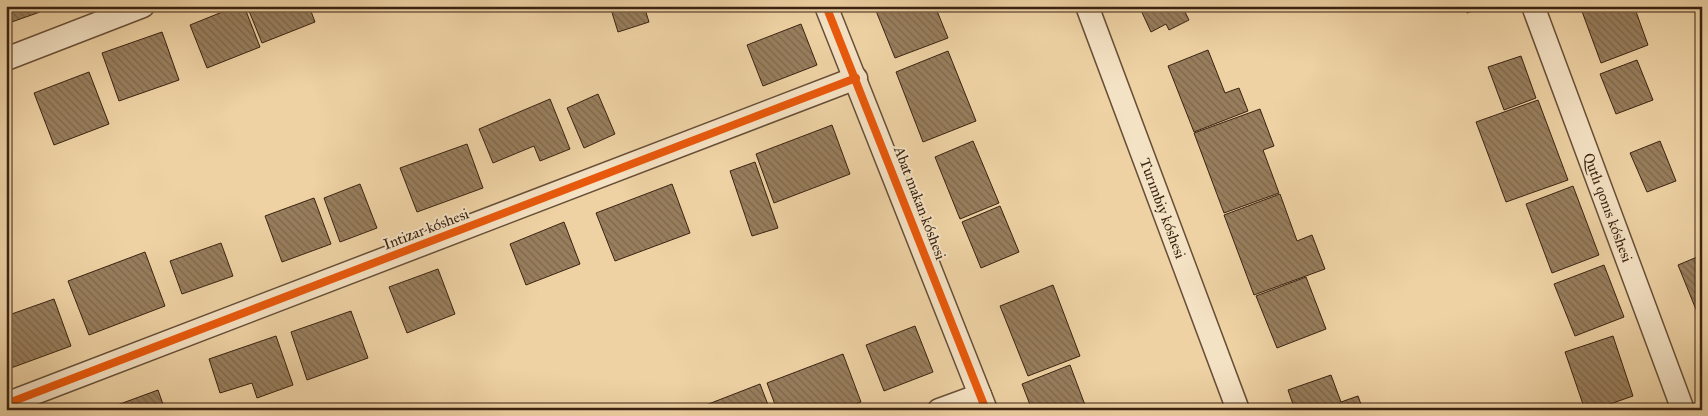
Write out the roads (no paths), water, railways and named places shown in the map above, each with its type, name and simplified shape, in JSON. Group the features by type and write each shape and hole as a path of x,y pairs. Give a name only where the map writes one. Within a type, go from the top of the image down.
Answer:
{"street":[{"path":"6,59 143,6"},
{"name":"Abat makan kóshesi","path":"826,6 983,402"},
{"name":"Turımbiy kóshesi","path":"1087,6 1238,410"},
{"name":"Qutlı qonıs kóshesi","path":"1533,6 1683,410"},
{"name":"Intizar kóshesi","path":"6,404 856,78"},
{"path":"939,410 983,402"}]}
